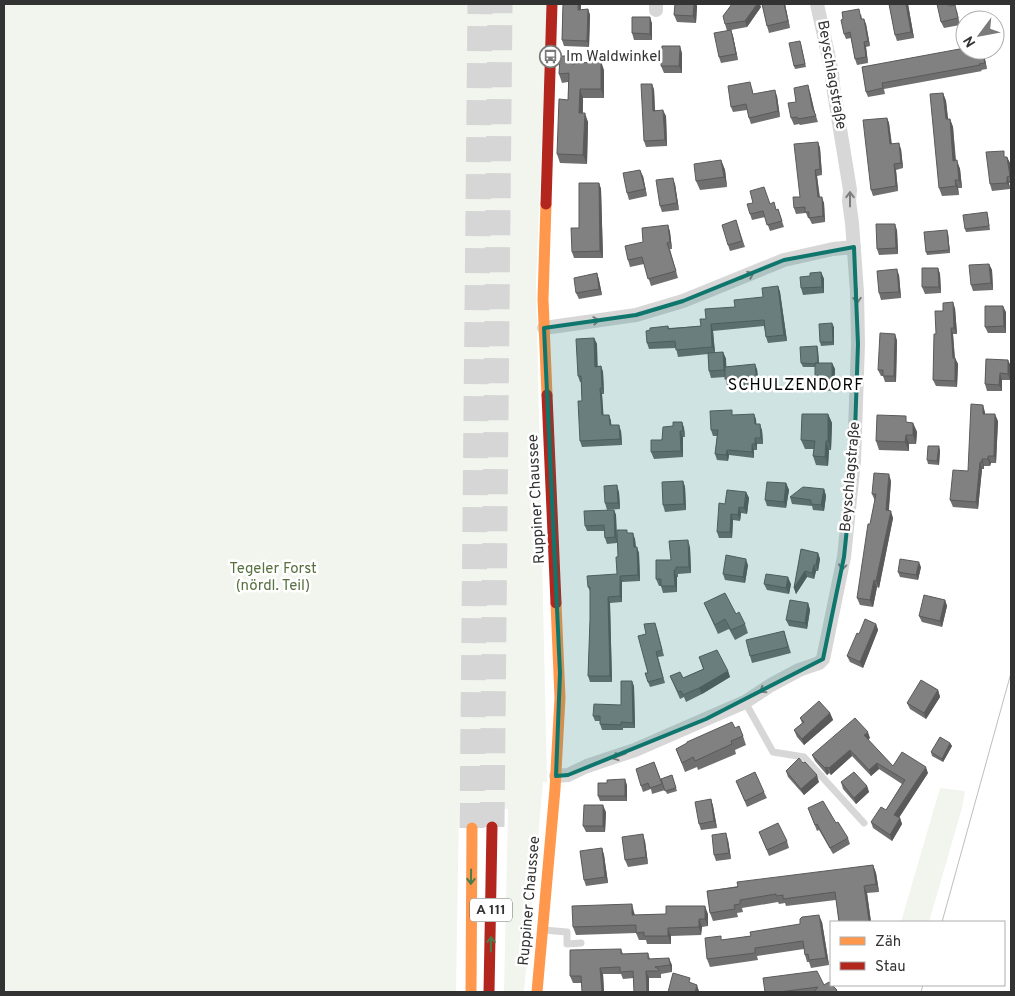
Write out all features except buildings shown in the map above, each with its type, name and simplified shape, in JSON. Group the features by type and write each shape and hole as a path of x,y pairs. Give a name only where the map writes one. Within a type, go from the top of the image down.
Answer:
{"main road":[{"name":"Ruppiner Chaussee","path":"537,992 560,722 560,674 544,328 544,236 552,4"},
{"name":"A 111","path":"489,992 492,827"},
{"name":"A 111","path":"471,992 472,828"}],"street":[{"name":"Beyschlagstraße","path":"556,776 568,775 587,766 635,750 745,702 799,670 819,663 823,659 844,557 854,461 858,344 857,292 848,174 832,72 817,4"},
{"path":"544,328 636,315 684,301 784,260 824,251 854,248"}],"lane":[{"path":"745,702 772,752 804,757 864,823"},
{"path":"543,930 567,932 567,944 581,943"}],"highlighted area":[{"path":"854,247 858,344 854,461 844,557 823,659 706,719 568,775 556,776 560,673 544,328 636,315 683,301 784,260"}],"green space":[{"name":"Tegeler Forst (nördl. Teil)","path":"4,4 547,4 536,285 547,782 543,782 524,992 504,992 508,809 459,804 456,992 4,992"},
{"path":"940,788 965,791 962,808 929,921 901,921"}],"tunnel":[{"path":"472,828 480,4"},
{"path":"492,827 500,4"}],"tram line":[{"path":"942,921 1011,673"},
{"path":"921,992 923,986"}],"traffic: slow":[{"path":"546,204 543,299 547,395"},
{"path":"537,992 555,789 560,698 556,603"},
{"path":"471,992 472,828"}],"traffic: jam":[{"path":"546,204 552,4"},
{"path":"547,395 556,603"},
{"path":"489,992 492,827"}],"place":[{"name":"Im Waldwinkel","path":"550,57"}],"district":[{"name":"SCHULZENDORF","path":"796,386"}]}
